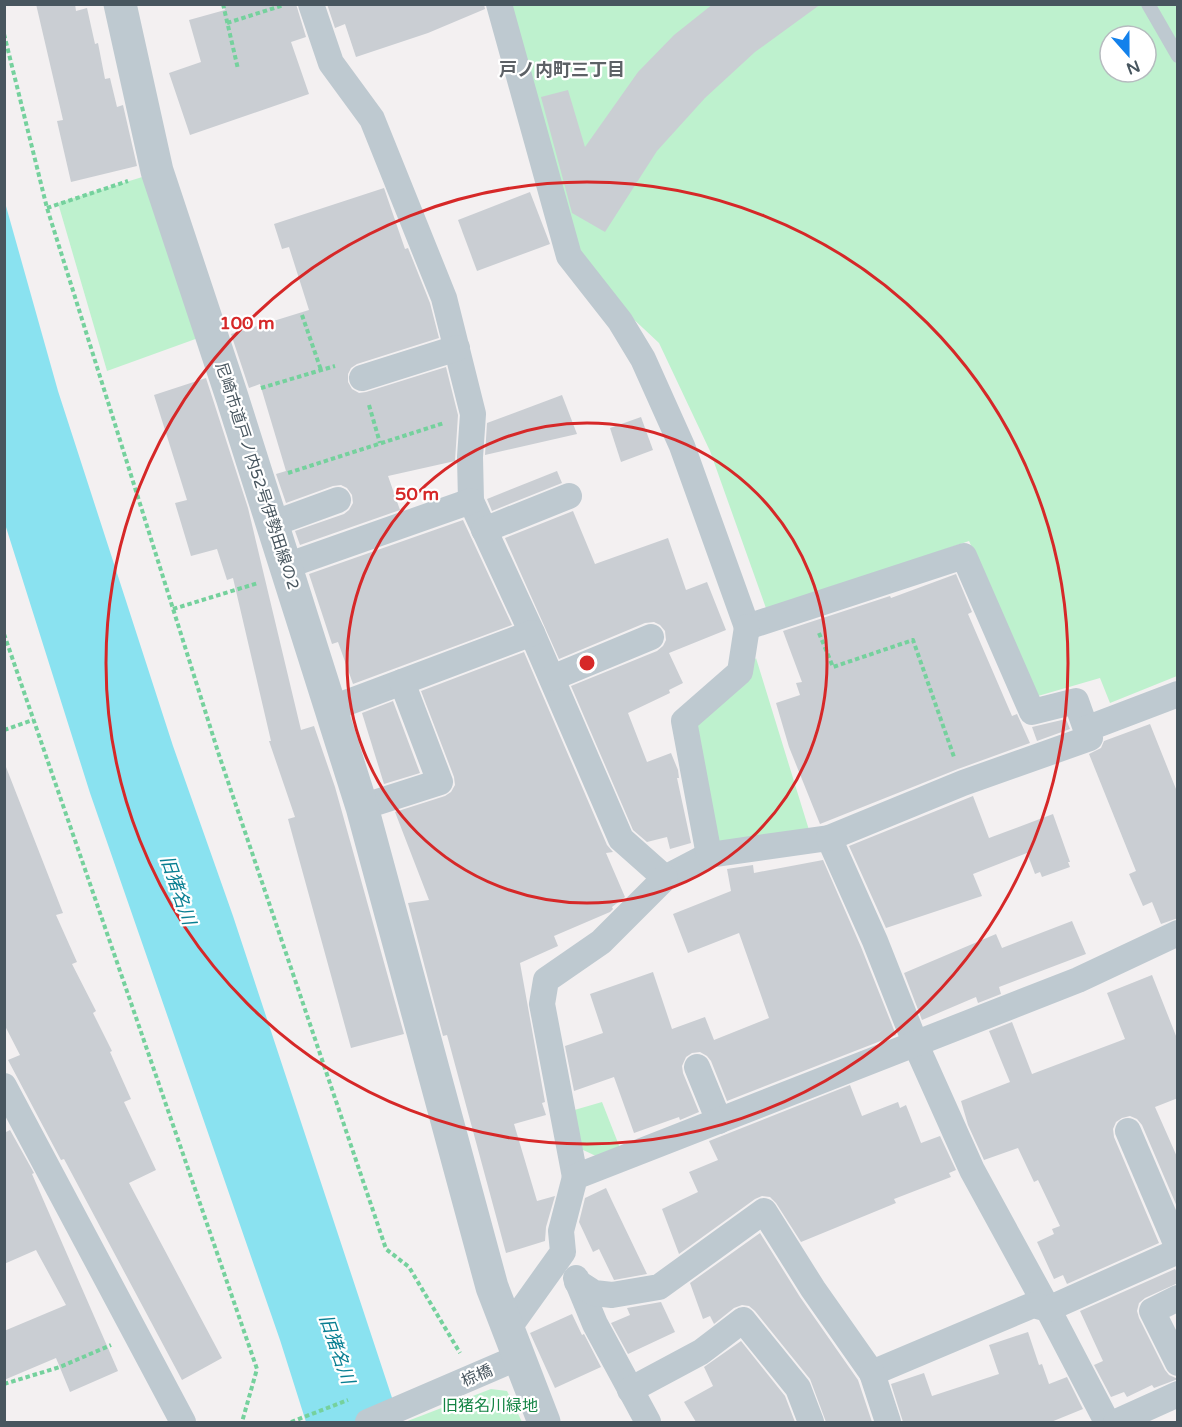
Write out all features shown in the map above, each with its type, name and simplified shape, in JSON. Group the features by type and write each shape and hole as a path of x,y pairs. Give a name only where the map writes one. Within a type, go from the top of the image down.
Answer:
{"street":[{"name":"尼崎市道戸ノ内52号伊勢田線の2","path":"120,4 157,171 232,397 362,807 492,1287 544,1422"},
{"path":"311,4 332,63 372,119 444,298 473,414 470,457 471,501 552,678 621,839 665,878"},
{"path":"498,4 569,256 620,321 643,359 682,446 747,627 740,672 684,721 709,855"},
{"path":"362,378 457,348"},
{"path":"484,530 569,496"},
{"path":"272,524 338,500"},
{"path":"287,570 471,501"},
{"path":"648,1422 594,1324 563,1252 561,1231 575,1177 542,1004 546,980 601,942 665,878 709,855 829,838 963,783 1090,738 1076,701 1032,712 964,556 747,627"},
{"path":"330,709 532,633"},
{"path":"552,678 651,637"},
{"path":"362,807 440,782 402,682"},
{"path":"1086,729 1178,694"},
{"path":"829,838 875,941 916,1045 972,1170 1107,1422"},
{"path":"575,1177 1078,980 1178,933"},
{"path":"697,1067 719,1121"},
{"path":"6,1094 183,1422"},
{"path":"872,1373 1033,1305 1048,1309 1178,1249 1128,1131"},
{"path":"577,1282 594,1293 612,1295 659,1287 764,1211 813,1290 872,1373 888,1422"},
{"path":"513,1343 563,1252"},
{"path":"1178,1298 1152,1311 1178,1363"},
{"path":"630,1390 701,1352 742,1320 798,1388 811,1422"},
{"name":"椋橋","path":"368,1422 513,1343"},
{"path":"1116,1422 1178,1394"}],"lane":[{"path":"1148,4 1178,56"}],"path":[{"path":"223,4 238,69"},
{"path":"227,23 284,4"},
{"path":"4,34 47,208 173,609 219,755 386,1249 409,1267 461,1354"},
{"path":"47,208 157,171"},
{"path":"302,315 321,370"},
{"path":"232,397 357,359 380,443"},
{"path":"259,482 473,414"},
{"path":"173,609 287,570"},
{"path":"809,606 832,667 913,640 963,783"},
{"path":"4,634 257,1369 242,1422"},
{"path":"4,730 33,720"},
{"path":"4,1383 60,1367 136,1334"}],"green space":[{"path":"511,5 1177,5 1177,676 1110,703 1100,678 1038,696 969,541 767,611 710,451 659,343 628,314 579,250"},
{"path":"152,174 201,337 107,371 58,203"},
{"path":"756,658 809,830 718,848 693,722 737,689"},
{"path":"602,1102 620,1148 598,1157 579,1148 571,1111"},
{"name":"旧猪名川緑地","path":"491,1389 507,1391 522,1422 405,1422"}],"water":[{"name":"旧猪名川","path":"4,199 58,391 173,746 233,916 400,1422 306,1422 280,1340 90,793 5,524"}],"building":[{"path":"36,4 75,4 76,11 87,8 95,44 98,43 105,79 110,78 117,107 123,105 137,166 71,182 57,121 63,120"},
{"path":"223,4 296,4 306,37 291,42 309,94 190,135 169,73 201,62 189,20 225,10"},
{"path":"327,4 484,4 485,9 428,33 356,57 345,24 335,28"},
{"path":"713,4 821,4 755,52 705,98 657,151 605,232 572,213 541,97 568,90 585,147 638,72 674,35"},
{"path":"384,188 405,249 408,248 430,303 439,338 357,364 348,374 348,382 352,389 359,393 366,392 446,367 458,415 455,461 388,476 400,510 300,545 295,531 344,514 353,503 352,495 347,488 341,485 286,503 276,474 286,471 260,384 249,388 231,334 309,310 289,247 282,249 274,224"},
{"path":"530,192 550,244 477,271 458,220"},
{"path":"206,378 248,508 301,730 314,726 335,787 404,1034 351,1048 288,819 295,817 269,741 271,741 233,578 227,580 217,549 191,556 175,503 187,500 154,395"},
{"path":"562,395 577,434 485,455 487,423"},
{"path":"641,417 653,450 621,462 610,428"},
{"path":"557,471 562,483 492,511 487,499"},
{"path":"573,511 595,564 668,538 686,590 707,582 726,630 669,653 683,683 669,690 670,693 628,713 647,762 671,753 678,770 679,778 677,778 691,843 670,849 667,837 647,842 633,830 571,686 657,651 666,640 665,631 654,622 645,623 559,659 505,538"},
{"path":"463,520 512,625 353,684 338,642 332,644 309,574"},
{"path":"956,574 972,612 968,614 1012,716 1017,714 1030,743 820,824 789,747 776,703 800,695 796,683 802,682 783,631 890,596 891,598"},
{"path":"524,652 607,845 613,852 606,853 625,897 612,907 610,912 554,936 558,946 520,963 545,1102 542,1103 546,1115 514,1124 537,1201 555,1196 546,1227 545,1241 506,1253 447,1035 443,1036 408,903 429,900 395,812 445,796 455,785 421,691"},
{"path":"393,701 420,773 384,784 362,713"},
{"path":"1066,719 1070,729 1037,741 1032,727"},
{"path":"1150,724 1178,794 1178,918 1161,924 1152,902 1143,906 1129,874 1136,871 1089,754 1101,748 1104,741"},
{"path":"6,767 63,913 56,915 77,962 72,964 96,1011 93,1013 112,1051 110,1052 131,1099 124,1102 156,1170 129,1183 222,1358 182,1380 64,1159 61,1160 8,1060 20,1055 4,1024 4,768"},
{"path":"973,796 989,838 1053,814 1070,867 1042,877 1040,872 1035,874 1027,853 973,874 982,896 886,928 849,846"},
{"path":"823,860 896,1035 727,1101 711,1061 700,1052 692,1053 686,1057 682,1066 699,1112 634,1133 614,1077 574,1091 565,1046 603,1033 590,994 653,972 672,1029 705,1017 714,1040 769,1018 739,933 688,953 673,914 731,891 727,869 753,865 754,873"},
{"path":"1072,921 1086,954 999,987 1001,994 978,1003 976,997 922,1020 904,973 996,934 1002,948"},
{"path":"1152,975 1178,1041 1178,1098 1155,1107 1178,1159 1178,1209 1142,1125 1130,1116 1122,1118 1116,1122 1113,1129 1114,1137 1159,1243 1067,1284 1063,1275 1054,1279 1037,1242 1054,1234 1052,1229 1060,1226 1038,1180 1034,1182 1018,1148 984,1160 968,1125 961,1101 1010,1082 989,1031 1012,1022 1032,1074 1125,1039 1107,993"},
{"path":"850,1085 862,1116 898,1102 900,1108 906,1105 921,1143 940,1136 956,1170 949,1173 951,1177 894,1199 896,1203 801,1242 776,1203 770,1197 762,1196 679,1254 662,1209 698,1192 689,1172 718,1160 709,1141"},
{"path":"10,1130 34,1173 32,1174 118,1371 70,1392 56,1358 4,1380 4,1331 66,1305 36,1250 4,1264 4,1133"},
{"path":"606,1188 647,1274 614,1280 599,1249 593,1252 579,1222 585,1198"},
{"path":"760,1233 800,1297 858,1380 872,1422 826,1422 810,1379 749,1306 742,1305 734,1308 714,1324 710,1316 703,1319 690,1283"},
{"path":"1175,1269 1178,1274 1178,1283 1145,1298 1139,1303 1137,1311 1165,1370 1169,1375 1178,1379 1154,1388 1152,1385 1127,1397 1124,1392 1111,1397 1094,1365 1103,1361 1080,1311"},
{"path":"661,1302 675,1332 628,1354 611,1323 630,1315 627,1308"},
{"path":"572,1314 601,1367 555,1388 530,1333"},
{"path":"1028,1332 1039,1365 1042,1364 1049,1384 1067,1377 1083,1409 1051,1422 903,1422 891,1384 924,1373 932,1396 999,1374 989,1345"},
{"path":"741,1341 785,1396 795,1422 696,1422 684,1402 713,1386 704,1367"}],"district":[{"name":"戸ノ内町三丁目","path":"562,70"}]}
